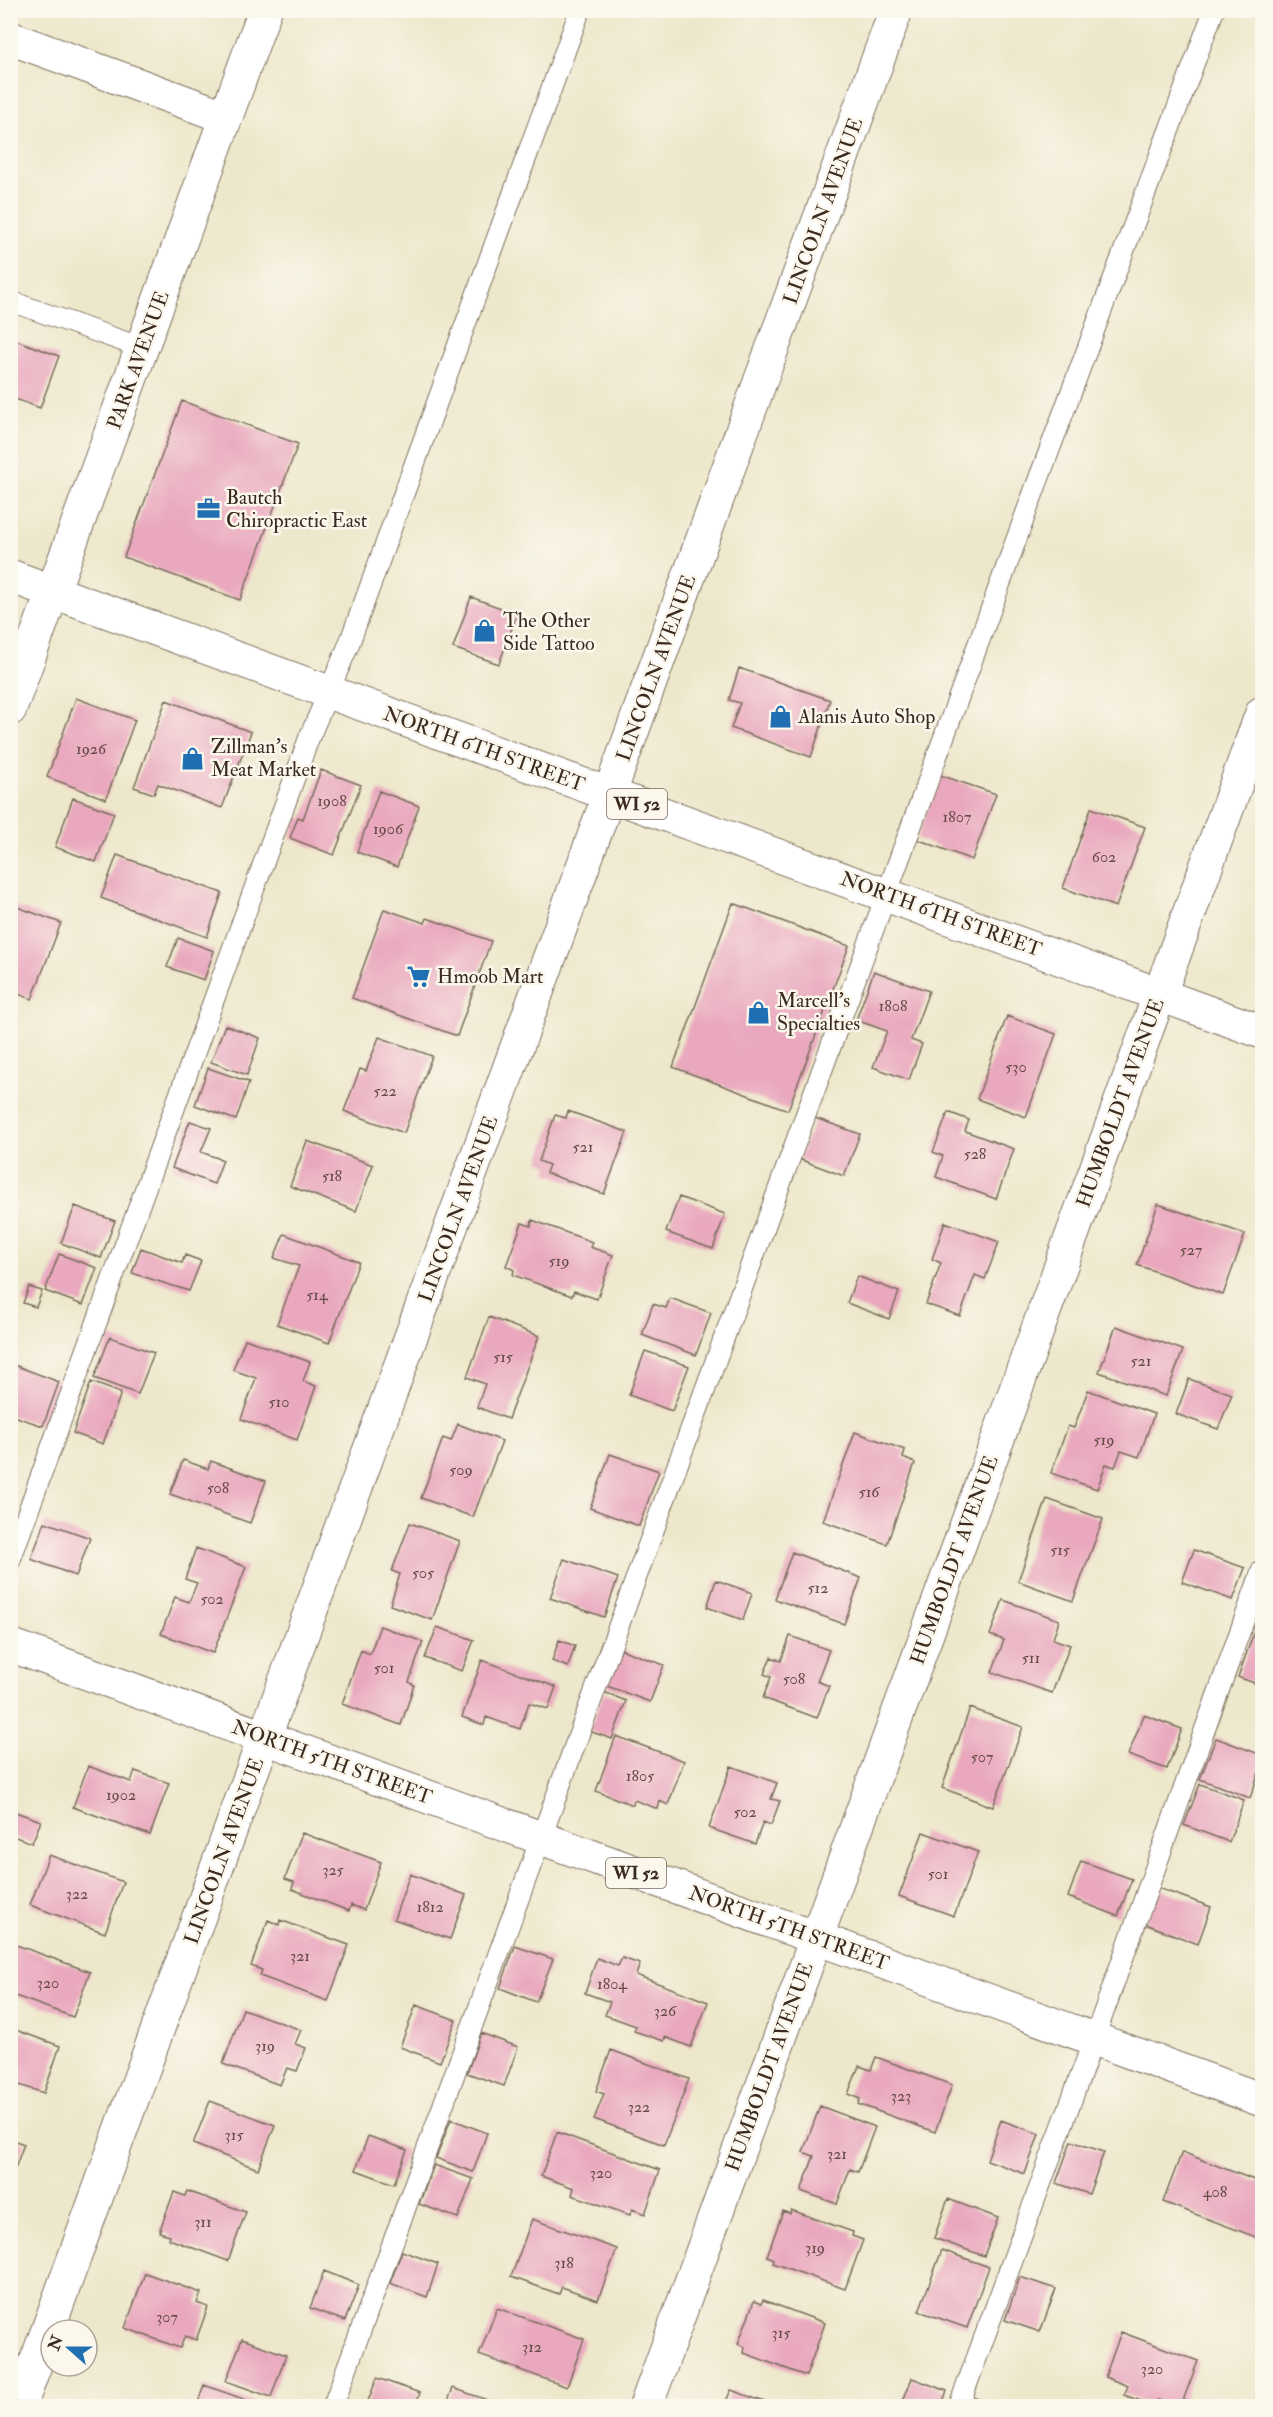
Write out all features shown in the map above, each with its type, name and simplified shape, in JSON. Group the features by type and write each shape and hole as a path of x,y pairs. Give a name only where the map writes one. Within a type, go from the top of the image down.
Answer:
{"street":[{"name":"PARK AVENUE","path":"10,709 265,10"},
{"name":"LINCOLN AVENUE","path":"20,2406 896,10"},
{"path":"10,38 226,117"},
{"name":"NORTH 6TH STREET","path":"10,576 1263,1032"},
{"name":"HUMBOLDT AVENUE","path":"646,2406 1263,713"},
{"name":"NORTH 5TH STREET","path":"10,1645 1263,2100"}],"lane":[{"path":"10,1561 305,749 353,633 580,10"},
{"path":"333,2406 796,1131 1214,10"},
{"path":"10,301 142,348"},
{"path":"959,2406 1263,1570"}],"building":[{"path":"10,338 59,356 40,408 10,397"},
{"name":"Bautch Chiropractic East","path":"182,401 298,444 240,600 124,557"},
{"name":"The Other Side Tattoo","path":"471,597 517,614 499,664 453,648"},
{"name":"Alanis Auto Shop","path":"739,668 830,700 811,757 731,728 740,703 729,700"},
{"path":"76,698 135,720 106,799 47,777"},
{"name":"Zillman's Meat Market","path":"166,700 251,732 222,808 158,784 154,794 134,787"},
{"path":"321,770 361,785 334,855 290,838 298,817 303,819"},
{"path":"940,775 996,794 972,860 917,839"},
{"path":"379,791 419,806 397,867 357,852"},
{"path":"73,798 114,813 96,862 55,847"},
{"path":"1091,808 1145,827 1116,907 1063,888"},
{"path":"117,855 222,893 207,937 101,898"},
{"name":"Marcell's Specialties","path":"733,903 849,946 788,1110 673,1067"},
{"path":"12,905 61,923 32,999 10,991"},
{"name":"Hmoob Mart","path":"384,909 425,923 427,918 491,941 457,1036 352,998"},
{"path":"178,938 214,951 204,980 167,967"},
{"path":"874,971 929,991 911,1040 922,1044 909,1080 873,1067 887,1031 856,1020"},
{"path":"1007,1016 1056,1034 1026,1117 977,1099"},
{"path":"225,1025 260,1038 247,1075 211,1062"},
{"path":"379,1037 432,1056 404,1133 344,1111 360,1069 366,1071"},
{"path":"208,1068 249,1082 236,1120 195,1105"},
{"path":"568,1111 627,1132 604,1194 546,1173 549,1165 539,1161 555,1115 566,1118"},
{"path":"948,1112 969,1120 965,1131 1014,1149 996,1199 936,1177 943,1156 933,1152"},
{"path":"815,1118 860,1134 844,1176 799,1159"},
{"path":"190,1121 211,1128 201,1152 223,1160 214,1184 172,1168"},
{"path":"307,1141 373,1165 356,1211 290,1186"},
{"path":"679,1197 725,1214 713,1249 666,1232"},
{"path":"1158,1204 1245,1234 1223,1295 1137,1265"},
{"path":"75,1206 115,1221 101,1258 61,1243"},
{"path":"532,1220 592,1242 590,1247 613,1255 597,1299 574,1291 572,1296 513,1275 514,1270 506,1266 522,1223 531,1226"},
{"path":"945,1222 999,1242 985,1279 975,1275 960,1316 926,1304 941,1263 932,1259"},
{"path":"284,1234 359,1262 329,1343 277,1324 299,1266 274,1258"},
{"path":"141,1248 182,1263 185,1255 201,1261 189,1291 132,1273"},
{"path":"59,1254 97,1268 83,1305 45,1291"},
{"path":"857,1276 899,1292 889,1319 847,1303"},
{"path":"29,1287 42,1291 36,1307 23,1303"},
{"path":"670,1298 711,1313 696,1355 642,1335 653,1304 666,1308"},
{"path":"489,1317 539,1336 508,1419 477,1407 485,1384 467,1377"},
{"path":"1116,1326 1183,1350 1166,1396 1099,1372"},
{"path":"110,1337 154,1353 138,1394 94,1378"},
{"path":"245,1339 310,1362 303,1381 316,1386 297,1440 241,1419 256,1378 233,1370"},
{"path":"645,1351 689,1366 672,1411 629,1395"},
{"path":"14,1365 59,1382 43,1426 10,1415 10,1375"},
{"path":"1189,1379 1232,1394 1218,1429 1176,1414"},
{"path":"91,1382 121,1393 103,1444 73,1433"},
{"path":"1088,1390 1154,1414 1139,1457 1121,1451 1115,1467 1106,1464 1097,1489 1051,1473 1068,1426 1074,1428"},
{"path":"458,1424 502,1441 473,1517 421,1498 443,1438 451,1441"},
{"path":"855,1432 905,1450 903,1458 915,1463 887,1544 823,1521"},
{"path":"610,1454 659,1471 639,1526 590,1508"},
{"path":"183,1460 208,1469 211,1461 266,1481 250,1523 170,1494"},
{"path":"1047,1499 1103,1519 1073,1601 1018,1581"},
{"path":"45,1522 90,1538 76,1576 31,1559"},
{"path":"410,1523 460,1541 432,1620 390,1605 400,1574 392,1571"},
{"path":"196,1548 246,1567 213,1653 161,1634 175,1597 189,1602 197,1583 185,1579"},
{"path":"1194,1550 1245,1568 1233,1600 1182,1582"},
{"path":"792,1552 861,1578 844,1624 775,1599"},
{"path":"564,1559 618,1578 604,1617 550,1598"},
{"path":"716,1580 752,1593 743,1620 707,1607"},
{"path":"1003,1600 1059,1620 1053,1639 1070,1645 1052,1693 992,1672 1004,1640 990,1635"},
{"path":"380,1626 423,1642 409,1682 414,1685 401,1725 342,1704 361,1650 370,1654"},
{"path":"437,1627 474,1640 462,1671 425,1658"},
{"path":"1254,1632 1262,1635 1262,1686 1238,1677"},
{"path":"790,1636 829,1650 817,1681 829,1686 817,1718 763,1698 771,1677 764,1674 771,1657 781,1661"},
{"path":"559,1640 575,1646 568,1667 552,1661"},
{"path":"620,1649 664,1665 650,1702 607,1686"},
{"path":"482,1660 556,1687 548,1709 529,1703 520,1729 486,1717 484,1725 462,1717"},
{"path":"604,1692 626,1701 612,1739 589,1731"},
{"path":"970,1708 1023,1727 993,1807 942,1788"},
{"path":"1144,1715 1182,1729 1167,1769 1128,1755"},
{"path":"616,1736 684,1761 668,1805 660,1801 658,1809 634,1800 633,1805 596,1791"},
{"path":"1216,1738 1262,1755 1262,1764 1250,1798 1200,1779"},
{"path":"88,1766 131,1782 135,1771 169,1783 150,1835 73,1807"},
{"path":"731,1766 777,1783 771,1799 780,1801 771,1825 763,1822 755,1844 709,1828"},
{"path":"1200,1784 1244,1800 1229,1842 1184,1825"},
{"path":"10,1810 41,1821 32,1843 10,1835"},
{"path":"923,1832 978,1852 954,1916 899,1896"},
{"path":"302,1833 381,1862 364,1910 351,1905 349,1911 292,1889 294,1882 285,1879"},
{"path":"49,1855 123,1882 105,1933 30,1905"},
{"path":"1081,1861 1132,1879 1118,1916 1068,1897"},
{"path":"410,1874 466,1895 450,1939 394,1919"},
{"path":"1158,1888 1211,1907 1198,1944 1145,1924"},
{"path":"268,1920 279,1925 280,1920 349,1945 328,2001 260,1976 262,1970 251,1966"},
{"path":"11,1943 90,1972 73,2017 10,1994"},
{"path":"515,1946 553,1959 536,2002 500,1988"},
{"path":"597,1958 618,1966 622,1958 640,1964 636,1975 708,2002 691,2047 665,2037 664,2041 634,2031 636,2026 605,2015 610,2002 585,1993"},
{"path":"416,2005 456,2020 440,2062 400,2047"},
{"path":"243,2009 301,2030 295,2044 306,2048 297,2071 287,2068 280,2085 223,2064"},
{"path":"10,2028 60,2046 44,2093 10,2082"},
{"path":"481,2033 518,2047 504,2086 467,2073"},
{"path":"611,2050 689,2079 664,2145 594,2119 604,2094 596,2091"},
{"path":"876,2057 952,2085 935,2132 858,2104 860,2099 848,2094 859,2066 871,2070"},
{"path":"210,2101 275,2125 258,2169 193,2144"},
{"path":"820,2106 875,2127 858,2172 850,2169 837,2204 801,2191 814,2156 803,2152"},
{"path":"451,2119 487,2133 473,2172 436,2158"},
{"path":"1001,2120 1039,2134 1025,2174 987,2160"},
{"path":"557,2132 660,2170 645,2214 632,2209 630,2215 572,2195 574,2188 541,2176"},
{"path":"368,2136 407,2150 394,2184 356,2170"},
{"path":"10,2139 24,2144 11,2179 10,2179"},
{"path":"1071,2141 1104,2152 1089,2194 1056,2183"},
{"path":"1182,2152 1262,2183 1261,2239 1163,2202"},
{"path":"434,2165 473,2179 458,2218 419,2204"},
{"path":"187,2191 246,2212 228,2261 169,2239 170,2235 159,2232 174,2192 185,2196"},
{"path":"948,2199 998,2218 984,2256 934,2238"},
{"path":"791,2210 853,2232 852,2236 863,2240 845,2289 773,2263 774,2259 767,2256 783,2211 790,2214"},
{"path":"532,2219 617,2249 598,2300 562,2287 559,2294 511,2277"},
{"path":"942,2250 989,2267 967,2328 919,2311"},
{"path":"402,2251 438,2264 427,2297 390,2283"},
{"path":"324,2271 359,2285 345,2321 310,2308"},
{"path":"145,2273 201,2293 197,2303 208,2307 196,2340 185,2336 180,2348 125,2328"},
{"path":"1020,2277 1056,2289 1040,2332 1005,2320"},
{"path":"763,2300 825,2323 806,2376 744,2353 745,2347 738,2344 754,2301 761,2304"},
{"path":"497,2308 584,2339 567,2387 479,2355"},
{"path":"1121,2332 1198,2361 1181,2406 1158,2400 1155,2406 1124,2395 1128,2386 1105,2377"},
{"path":"242,2339 286,2355 271,2397 226,2381"},
{"path":"377,2378 420,2393 415,2406 366,2406"},
{"path":"912,2378 947,2391 941,2406 901,2406"},
{"path":"204,2385 263,2406 197,2406"},
{"path":"453,2388 504,2406 446,2406"},
{"path":"731,2390 776,2406 724,2406"},
{"path":"975,2398 997,2406 972,2406"}],"place":[{"name":"Bautch Chiropractic East","path":"208,509"},
{"name":"The Other Side Tattoo","path":"485,631"},
{"name":"Alanis Auto Shop","path":"780,716"},
{"name":"Zillman's Meat Market","path":"193,758"},
{"name":"Hmoob Mart","path":"419,976"},
{"name":"Marcell's Specialties","path":"759,1012"}]}
